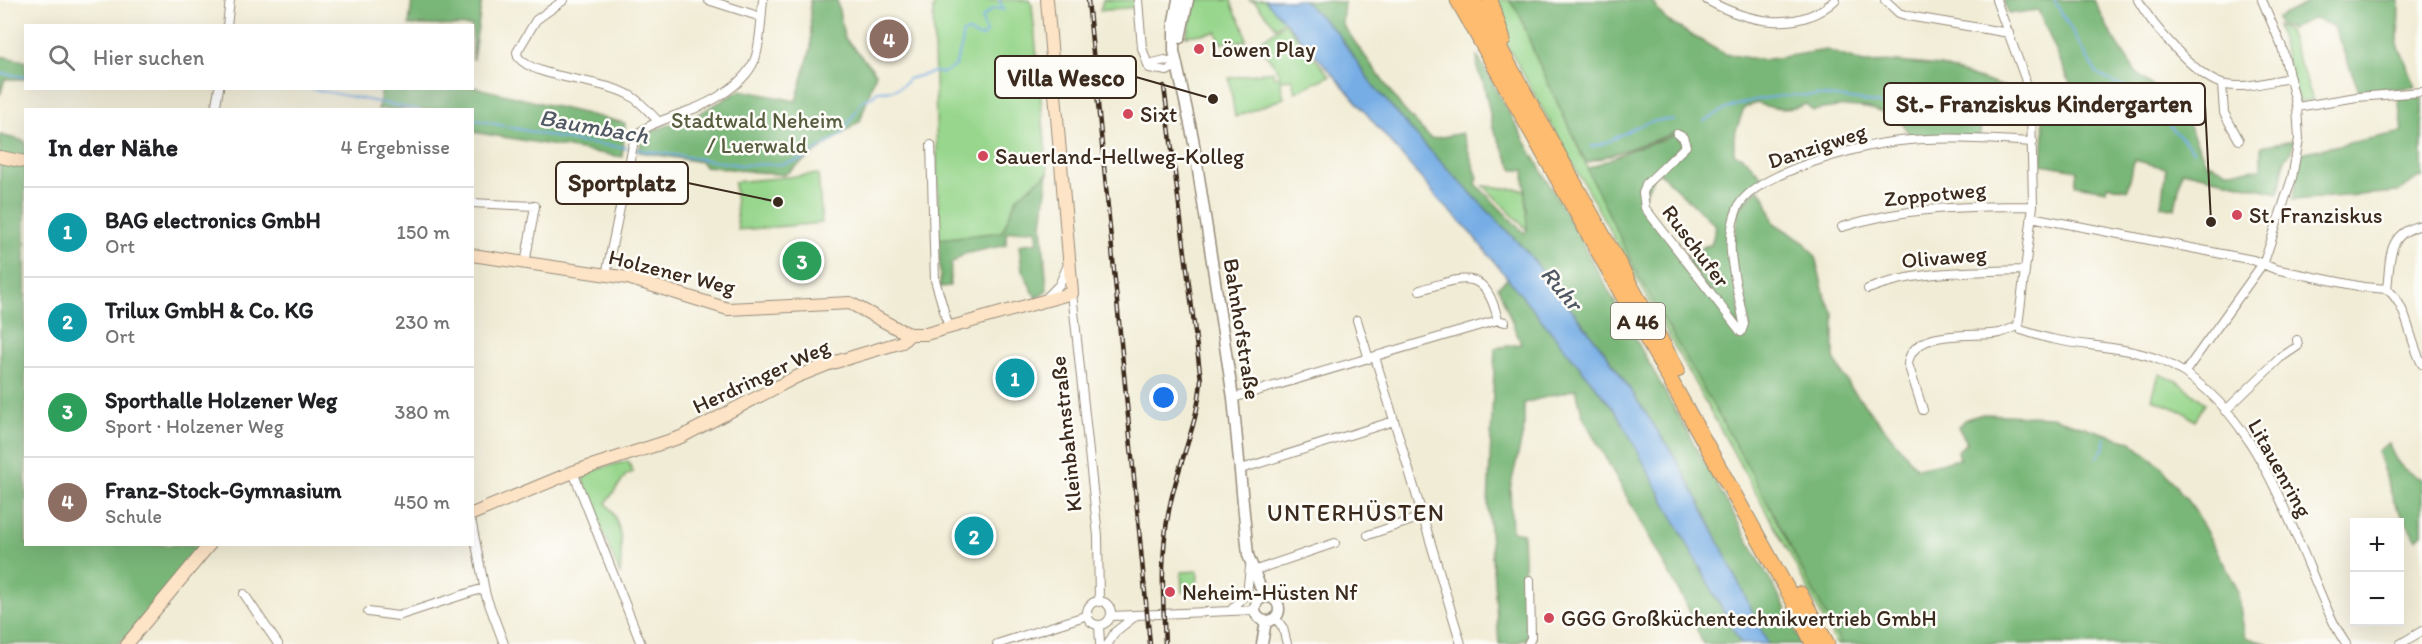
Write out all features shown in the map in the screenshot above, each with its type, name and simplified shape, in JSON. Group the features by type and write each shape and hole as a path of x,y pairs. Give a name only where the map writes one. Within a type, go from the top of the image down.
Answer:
{"highway":[{"name":"A 46","path":"1458,0 1793,600 1813,644"},
{"name":"A 46","path":"1473,0 1827,644"},
{"path":"1490,0 1502,36 1530,103"}],"main road":[{"name":"Kleinbahnstraße","path":"1047,0 1072,293"},
{"path":"0,157 24,162"},
{"name":"Holzener Weg","path":"474,255 644,282 728,309 850,303 909,334"},
{"name":"Herdringer Weg","path":"474,513 573,472 681,437 796,377 829,364 902,342 909,334 926,334 1072,293"},
{"path":"127,644 208,546"}],"street":[{"path":"227,24 230,0"},
{"path":"564,0 536,20 517,52 518,57 534,68 623,92 642,104 658,121"},
{"path":"708,0 761,17"},
{"path":"606,275 635,136 658,121 688,111 737,83 756,56 763,0"},
{"path":"1138,0 1142,48 1152,64 1165,60 1178,65"},
{"name":"Bahnhofstraße","path":"1178,0 1173,40 1193,138 1233,398 1252,568 1264,597 1272,598 1278,604 1271,619"},
{"name":"Bahnhofstraße","path":"1178,65 1181,28 1188,0"},
{"path":"1707,0 1739,15 1783,21 1811,16 1835,0"},
{"path":"1885,0 1899,13 1908,16 2009,33"},
{"path":"1923,410 1908,364 1909,357 1919,345 1947,336 1999,333 2018,326 2032,206 2033,142 2028,87 1996,0"},
{"path":"2138,0 2163,36 2184,57 2222,84 2248,85 2290,78"},
{"path":"2185,372 2264,262 2271,249 2292,178 2299,138 2297,107 2277,32 2262,0"},
{"path":"2222,84 2224,113 2239,140"},
{"path":"215,108 219,90"},
{"path":"2297,107 2357,97 2422,92"},
{"name":"Ruschufer","path":"1677,134 1683,137 1686,145 1647,184 1643,193 1645,208 1741,332 1744,320"},
{"name":"Danzigweg","path":"1744,320 1730,244 1738,207 1759,186 1783,172 1890,142 1980,138 2033,142"},
{"path":"931,145 935,280 949,328"},
{"path":"474,203 535,206 525,264"},
{"name":"Zoppotweg","path":"1842,227 1864,220 1955,206 2032,206"},
{"path":"2031,217 2264,262 2275,269 2387,289 2401,305 2409,334 2422,363"},
{"path":"2387,289 2392,246 2405,230 2422,225"},
{"path":"1041,302 1059,285 1069,261"},
{"name":"Olivaweg","path":"1868,290 1896,279 1950,272 2025,270"},
{"path":"1233,398 1502,321 1488,290 1478,281 1461,278 1420,290"},
{"name":"Kleinbahnstraße","path":"1072,293 1098,536 1099,602"},
{"path":"1358,320 1394,421 1461,644"},
{"name":"Litauenring","path":"2018,326 2028,332 2051,339 2131,352 2157,359 2185,372 2225,411 2265,469 2346,644"},
{"path":"2225,411 2280,358 2298,346 2297,340"},
{"path":"1241,469 1394,421"},
{"path":"573,472 641,644"},
{"path":"1368,535 1424,516"},
{"path":"474,535 484,588 504,644"},
{"path":"1231,610 1243,600 1249,590 1252,568 1335,543"},
{"path":"1528,644 1531,638 1530,580"},
{"path":"368,612 398,616 484,588"},
{"path":"244,594 278,644"},
{"path":"1111,615 1134,617 1255,610 1256,604 1264,597"},
{"path":"1099,602 1109,606 1111,615 1105,624 1099,625 1093,623 1088,615 1090,607 1099,602"},
{"name":"Bahnhofstraße","path":"1255,610 1260,619 1271,619"},
{"path":"997,644 1088,615"},
{"path":"1108,644 1115,632 1134,617"},
{"path":"1262,644 1271,619"},
{"name":"Bahnhofstraße","path":"1271,619 1287,644"},
{"path":"1099,625 1100,644"},
{"path":"2400,644 2422,631"}],"green space":[{"path":"412,0 482,0 474,53 474,24 409,24"},
{"name":"Stadtwald Neheim / Luerwald","path":"810,0 837,0 844,37 876,73 860,121 784,175 704,166 702,162 639,152 643,134 695,116 741,90 796,101 811,48"},
{"path":"938,0 1029,0 1032,5 1048,173 1017,198 1002,232 939,239 933,8"},
{"path":"1103,0 1134,0 1134,7 1100,11"},
{"path":"1196,0 1231,0 1244,29 1246,41 1219,43 1217,32 1186,36"},
{"path":"1248,0 1266,0 1285,20 1276,27 1255,2"},
{"path":"1303,0 1344,2 1342,24 1403,109 1431,139 1462,133 1478,178 1476,184 1524,233 1527,230 1524,170 1513,170 1493,128 1483,81 1478,71 1477,55 1783,603 1801,644 1768,644 1701,505 1673,454 1607,355 1528,253 1421,141 1372,84 1338,34"},
{"path":"1482,0 1509,0 1520,15 1535,55 1635,269 1756,481 1841,644 1836,644 1787,549"},
{"path":"1509,0 1651,0 1666,20 1724,54 1763,60 1827,50 1864,63 1898,62 1941,66 2010,89 2020,98 1982,97 1980,137 1910,137 1900,118 1860,107 1826,108 1813,111 1806,104 1781,109 1756,103 1744,108 1734,136 1734,153 1746,159 1764,179 1731,216 1741,330 1684,259 1705,246 1711,245 1716,226 1659,172 1686,148 1676,133 1586,163 1535,55 1520,15"},
{"path":"2003,0 2094,0 2110,32 2137,74 2180,108 2206,162 2227,171 2261,169 2261,146 2294,140 2291,153 2285,158 2279,193 2182,171 2175,209 2161,206 2166,168 2134,160 2128,190 2107,185 2106,190 2075,185 2077,170 2042,164 2044,132 2042,106 2038,104 2037,98 2073,90 2038,10 2009,14"},
{"path":"2313,0 2399,0 2398,44 2416,87 2359,91 2334,27 2315,18 2290,29 2280,25 2277,18"},
{"path":"1285,23 1330,76 1295,92 1292,79 1280,80 1284,98 1235,117 1229,78 1273,71 1274,77 1280,77 1278,70 1258,43"},
{"path":"2277,25 2288,31 2313,100 2298,102"},
{"path":"0,56 24,61 24,79 5,79 0,95"},
{"name":"Stadtwald Neheim / Luerwald","path":"474,87 625,123 622,157 474,132 474,108 378,108 382,90 474,90"},
{"path":"2398,98 2422,98 2422,178 2419,177 2398,192 2293,200 2300,153 2403,132"},
{"path":"0,135 24,141 24,546 202,546 132,632 118,644 0,644"},
{"path":"1676,135 1685,142 1655,172 1642,202 1741,333 1750,327 1740,293 1733,254 1738,210 1759,189 1766,199 1774,223 1805,243 1815,256 1825,297 1834,314 1834,359 1851,388 1917,468 1960,459 1958,451 1967,442 1958,427 1966,419 1983,414 2052,417 2129,441 2161,466 2195,511 2237,588 2245,637 2269,644 1841,644 1756,481 1635,269 1587,169 1630,150"},
{"path":"1048,173 1042,225 1047,290 1036,298 1022,270 1019,245 1038,242 1036,229 1006,232 1006,245 964,254 951,264 950,286 940,287 939,239 1002,232 1017,198"},
{"path":"818,174 822,223 738,230 734,182"},
{"path":"1484,186 1526,190 1527,230"},
{"path":"1508,278 1617,413 1741,644 1703,644 1687,606 1583,417 1576,389 1524,403 1524,429 1510,489 1512,531 1523,533 1527,639 1513,644 1499,644 1488,506 1495,348 1521,344 1498,287"},
{"path":"2159,374 2179,382 2205,403 2195,421 2184,412 2152,399"},
{"path":"2389,443 2401,466 2422,479 2422,534 2416,539 2394,502 2377,451"},
{"path":"628,461 633,472 626,475 606,503 619,528 620,575 583,481 586,472"},
{"path":"1198,571 1197,591 1182,592 1181,572"}],"water":[{"path":"1265,0 1303,0 1338,34 1372,84 1421,141 1528,253 1607,355 1673,454 1701,505 1768,644 1741,644 1617,413 1466,227 1440,201 1333,74"}],"waterway":[{"name":"Baumbach","path":"634,149 741,165 783,164 803,159 842,134 863,100 872,97 877,91 895,90 908,79 934,72 943,73 955,66 962,45 962,34 968,31 982,37 986,33 982,18 994,8 1004,10 999,0"},
{"path":"2054,0 2096,72 2115,84 2134,90 2143,109 2166,122 2194,151"},
{"name":"Baumbach","path":"0,73 24,77"},
{"name":"Baumbach","path":"317,90 409,108"},
{"path":"1704,121 1725,109 1748,102 1797,95 1848,99 1895,108"},
{"name":"Baumbach","path":"474,119 578,142 629,148"},
{"path":"1590,147 1611,140 1638,126 1660,120 1674,120"},
{"path":"2097,457 2105,446 2105,438"}],"railway":[{"path":"1088,0 1150,644"},
{"path":"1164,86 1201,380 1196,414 1166,527 1163,577 1165,644"}],"place":[{"name":"Franz-Stock-Gymnasium","path":"889,39"},
{"name":"Löwen Play","path":"1199,49"},
{"name":"Villa Wesco","path":"1213,99"},
{"name":"Sixt","path":"1128,114"},
{"name":"Sauerland-Hellweg-Kolleg","path":"983,156"},
{"name":"Sportplatz","path":"778,202"},
{"name":"St. Franziskus","path":"2237,215"},
{"name":"St.- Franziskus Kindergarten","path":"2211,222"},
{"name":"Sporthalle Holzener Weg","path":"802,261"},
{"name":"BAG electronics GmbH","path":"1015,378"},
{"name":"Trilux GmbH & Co. KG","path":"974,536"},
{"name":"Neheim-Hüsten Nf","path":"1170,592"},
{"name":"GGG Großküchentechnikvertrieb GmbH","path":"1549,618"}],"district":[{"name":"UNTERHÜSTEN","path":"1356,512"}],"water label":[{"name":"Ruhr","path":"1562,288"}]}
